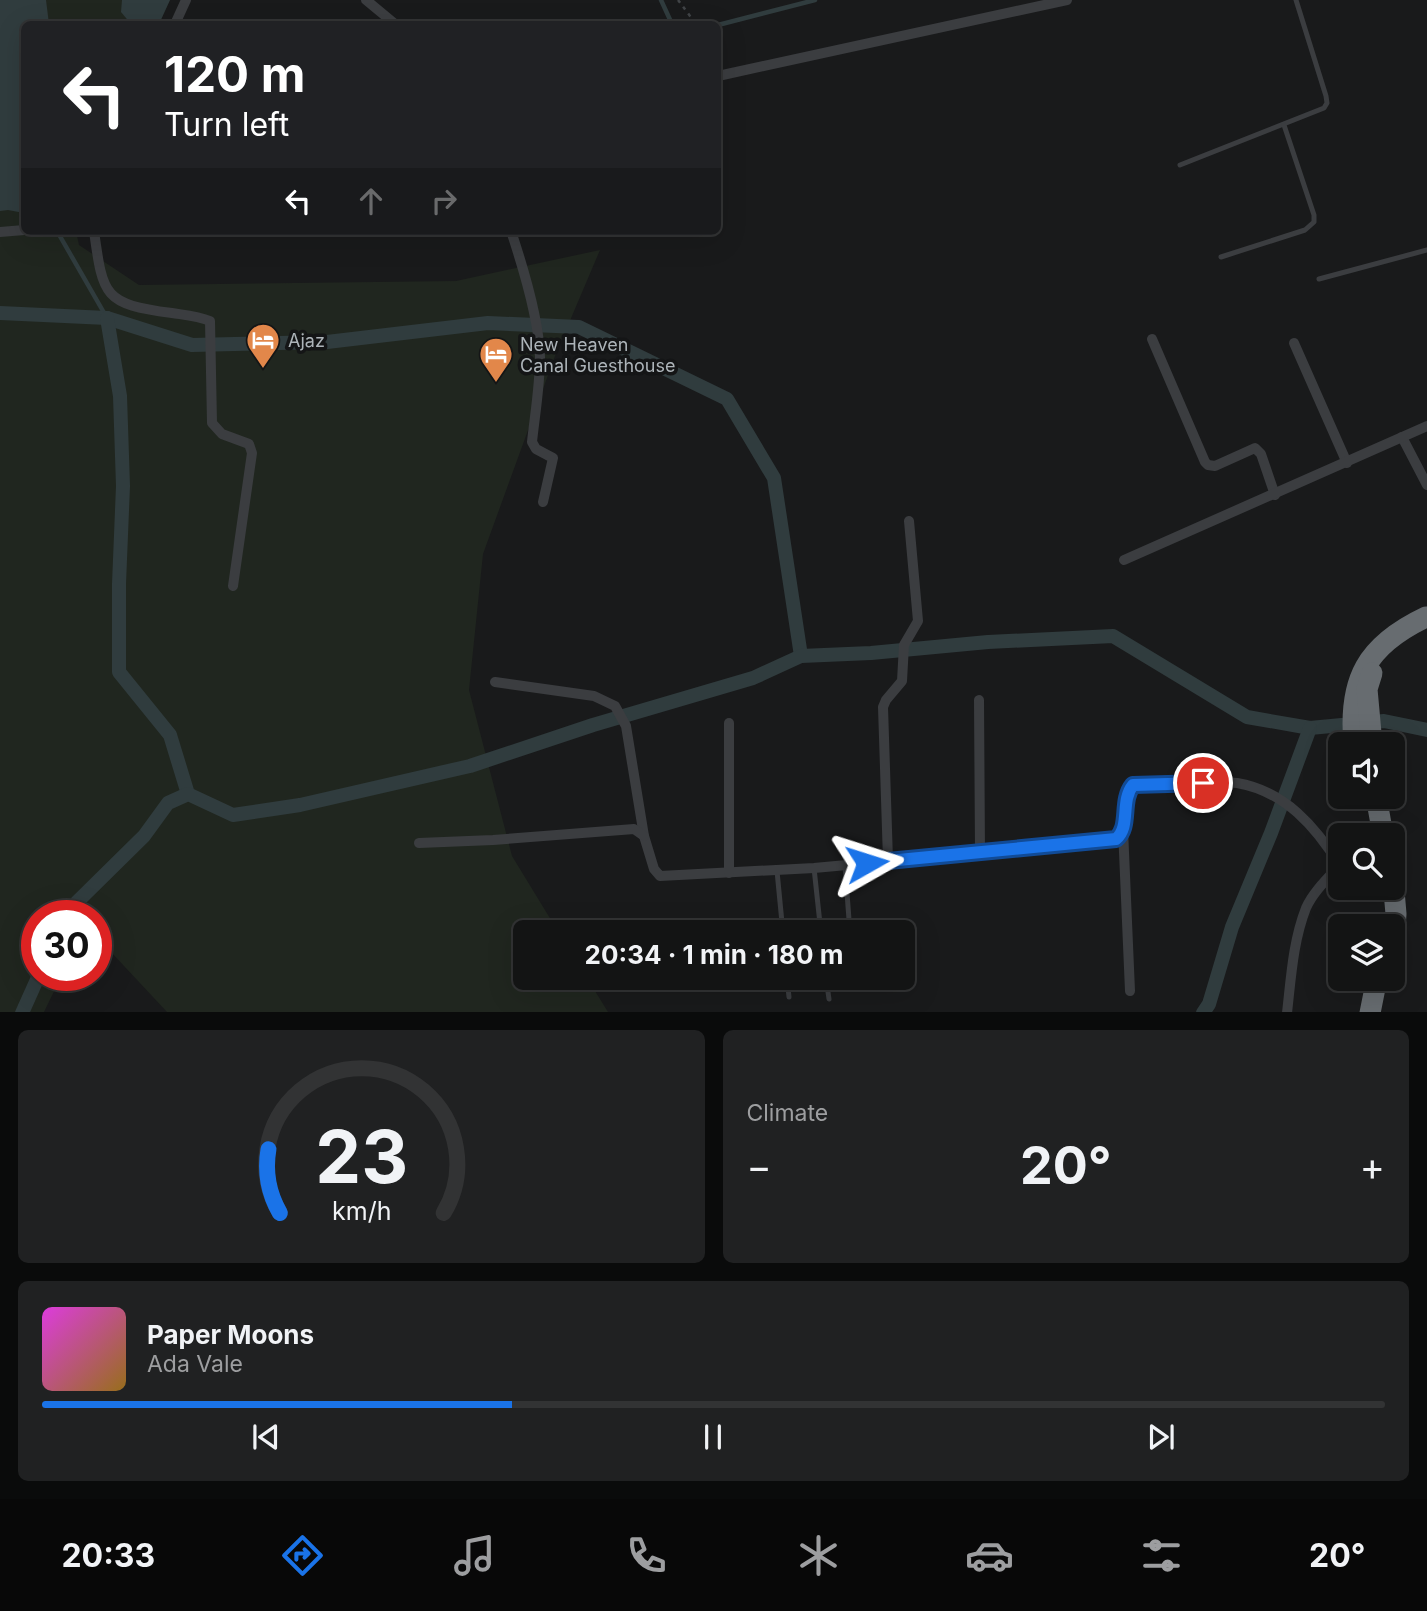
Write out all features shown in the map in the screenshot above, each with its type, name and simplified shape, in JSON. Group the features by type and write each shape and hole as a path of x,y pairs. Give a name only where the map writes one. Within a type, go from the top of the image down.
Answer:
{"highway":[{"path":"1370,732 1361,688 1362,671 1375,653 1406,627 1426,617"},
{"path":"1354,732 1353,703 1361,688"},
{"path":"1370,1012 1374,991"},
{"path":"1385,1012 1388,991"}],"street":[{"path":"176,21 186,0"},
{"path":"366,0 391,21"},
{"path":"721,75 1067,0"},
{"path":"0,232 21,230"},
{"path":"95,235 100,275 110,295 140,309 202,317 210,321 213,427 222,434 249,444 252,453 233,586"},
{"path":"512,235 538,336 539,370 532,442 536,449 553,458 543,502"},
{"path":"1152,340 1205,462 1215,466 1255,448 1261,454 1275,495"},
{"path":"1294,343 1347,463"},
{"path":"1125,560 1427,426"},
{"path":"1402,437 1427,485"},
{"path":"888,860 883,707 886,699 902,681 904,645 917,625 919,613 909,520"},
{"path":"495,682 594,696 615,706 624,720 644,836 654,869 660,876 777,871 1110,841 1120,836 1123,830"},
{"path":"979,700 980,852"},
{"path":"729,723 729,873"},
{"path":"1130,991 1123,830 1126,798 1133,785 1224,782 1248,786 1296,810 1328,846"},
{"path":"419,843 634,829 644,836"},
{"path":"1287,1012 1297,942 1307,907 1328,879"}],"lane":[{"path":"1180,165 1319,112 1328,103 1296,0"},
{"path":"1221,257 1305,230 1314,222 1284,125"},
{"path":"1319,279 1427,250"},
{"path":"845,865 849,920"},
{"path":"814,868 820,920"},
{"path":"777,871 782,920"},
{"path":"788,990 789,997"},
{"path":"828,990 829,999"}],"path":[{"path":"678,0 694,21"}],"shaded area":[{"path":"0,0 170,0 160,21 21,21 21,235 77,235 79,245 139,285 456,281 600,250 555,356 483,554 469,690 512,856 551,920 513,920 513,990 594,990 608,1012 167,1012 112,953 112,900 21,900 21,991 54,991 44,1012 0,1012"},
{"path":"0,0 46,0 49,21 21,21 21,212 0,211"},
{"path":"122,0 170,0 160,21 128,21 121,12"}],"waterway":[{"path":"661,0 671,21"},
{"path":"721,24 815,0"},
{"path":"59,235 107,318"},
{"path":"0,313 107,318 192,345 327,342 488,323 579,327 727,399 774,478 801,656"},
{"path":"107,318 120,396 123,486 119,672 170,735 188,794"},
{"path":"79,900 144,836 168,803 188,794 233,815 300,805 470,766 593,725 753,678 801,656 1113,636 1247,717 1310,728 1384,721 1427,730"},
{"path":"1204,1012 1209,1004 1232,927 1310,728"},
{"path":"22,1012 32,991"}],"place":[{"name":"Ajaz","path":"263,370"},
{"name":"New Heaven Canal Guesthouse","path":"496,384"}],"route":[{"path":"867,863 1110,841 1120,836 1123,830 1126,798 1133,785 1203,783"}]}
